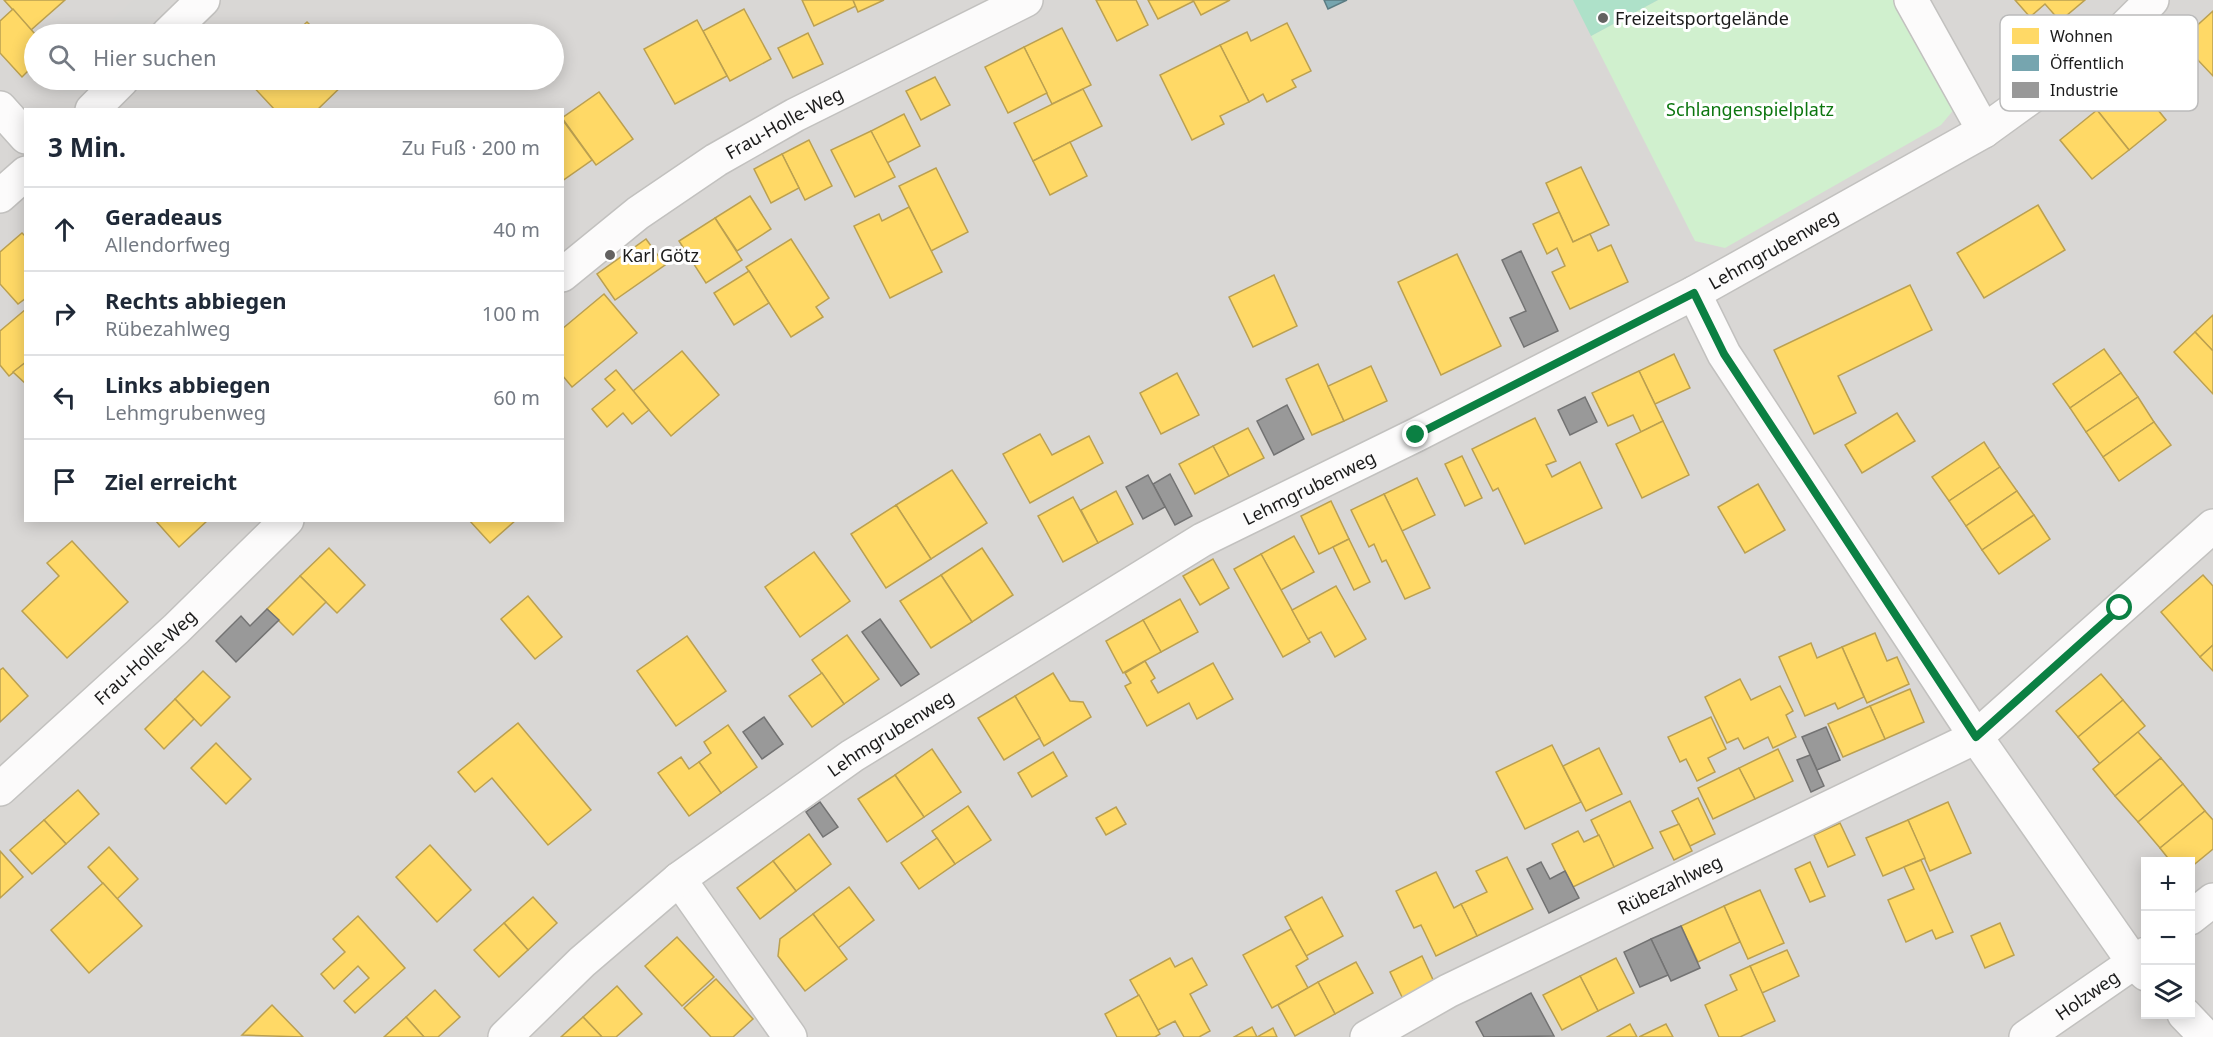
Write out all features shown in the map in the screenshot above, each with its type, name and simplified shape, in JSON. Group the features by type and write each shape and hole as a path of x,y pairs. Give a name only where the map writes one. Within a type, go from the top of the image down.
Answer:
{"street":[{"path":"178,24 202,0"},
{"name":"Frau-Holle-Weg","path":"564,274 638,213 716,160 795,115 1026,0"},
{"path":"1911,0 1984,131"},
{"name":"Lehmgrubenweg","path":"2137,15 2152,0"},
{"path":"94,108 112,90"},
{"path":"0,108 24,135"},
{"name":"Lehmgrubenweg","path":"505,1037 582,962 679,879 852,756 1202,540 1416,435 1694,293 1984,131 2012,111"},
{"path":"0,196 24,175"},
{"path":"1694,293 1724,354 1976,737 2141,963"},
{"name":"Frau-Holle-Weg","path":"0,789 176,629 285,522"},
{"name":"Rübezahlweg","path":"1367,1037 1448,991 1976,737 2213,526"},
{"path":"679,879 790,1037"},
{"path":"2195,914 2213,900"},
{"name":"Holzweg","path":"2026,1037 2141,965"},
{"path":"2189,1019 2206,1037"}],"shaded area":[{"path":"0,0 2213,0 2213,1037 0,1037"},
{"path":"134,0 171,0 146,24 108,24"},
{"path":"63,90 76,90 69,96"}],"green space":[{"name":"Freizeitsportgelände","path":"1573,0 1658,0 1591,36"},
{"name":"Schlangenspielplatz","path":"1658,0 1893,0 1956,107 1941,125 1725,248 1695,241 1591,36"}],"building: Wohnen":[{"path":"4,0 65,0 38,24 26,24"},
{"path":"802,0 853,0 856,6 814,26"},
{"path":"853,0 884,0 858,12"},
{"path":"1096,0 1136,0 1148,25 1117,41"},
{"path":"1148,0 1193,0 1194,1 1158,19"},
{"path":"1193,0 1230,0 1201,15"},
{"path":"2015,0 2085,0 2067,15 2055,15 2045,4 2032,15 2028,15"},
{"path":"13,9 26,24 24,24 24,75 22,77 0,53 0,21"},
{"path":"744,9 771,59 730,81 703,31"},
{"path":"2213,11 2213,76 2198,60 2198,25"},
{"path":"697,20 727,76 675,104 644,49"},
{"path":"1287,23 1311,71 1292,80 1296,87 1267,102 1263,94 1249,102 1220,45 1247,32 1251,41"},
{"path":"1062,28 1091,85 1052,104 1024,47"},
{"path":"808,33 823,64 793,78 778,48"},
{"path":"1220,45 1249,102 1220,116 1224,124 1192,140 1160,75"},
{"path":"1024,47 1047,93 1008,113 985,67"},
{"path":"935,77 950,105 921,120 906,91"},
{"path":"1083,89 1102,126 1033,161 1014,123"},
{"path":"256,90 338,90 319,108 273,108"},
{"path":"599,92 633,139 596,165 564,121 564,117"},
{"path":"2098,111 2159,111 2166,120 2129,150"},
{"path":"2098,111 2129,150 2092,179 2060,140"},
{"path":"904,114 920,146 887,163 871,131"},
{"path":"564,122 592,160 564,180"},
{"path":"871,131 895,177 855,197 831,150"},
{"path":"809,140 832,186 805,200 782,154"},
{"path":"1070,142 1087,176 1050,195 1033,161"},
{"path":"782,154 799,188 771,203 754,169"},
{"path":"1581,167 1609,225 1573,242 1546,183"},
{"path":"936,168 968,232 931,251 899,186"},
{"path":"750,196 771,229 737,251 715,218"},
{"path":"2038,205 2065,250 1984,298 1957,253"},
{"path":"909,207 942,272 890,298 854,226 879,214 882,221"},
{"path":"1559,212 1573,242 1590,234 1598,251 1611,245 1628,282 1570,309 1552,272 1565,266 1557,248 1547,254 1533,224"},
{"path":"715,218 742,260 706,283 679,241"},
{"path":"22,233 24,235 24,300 18,304 0,284 0,252"},
{"path":"646,239 665,265 615,300 597,274"},
{"path":"791,239 829,298 816,307 823,317 791,337 746,267"},
{"path":"1457,254 1501,346 1441,375 1398,282"},
{"path":"749,271 769,303 734,325 714,293"},
{"path":"1274,275 1297,326 1253,347 1229,297"},
{"path":"1910,285 1932,330 1838,376 1856,413 1814,434 1774,350"},
{"path":"604,294 637,333 572,387 564,377 564,327"},
{"path":"24,311 24,364 9,376 0,365 0,331"},
{"path":"2213,315 2213,351 2195,332"},
{"path":"2195,332 2213,351 2213,394 2174,352"},
{"path":"2104,349 2121,373 2070,408 2053,384"},
{"path":"682,351 719,395 671,436 633,391"},
{"path":"1674,354 1690,388 1655,404 1639,371"},
{"path":"24,364 24,382 13,372"},
{"path":"1318,364 1344,421 1312,435 1286,379"},
{"path":"1371,366 1387,401 1344,421 1328,386"},
{"path":"616,370 649,410 632,424 623,413 607,427 592,409 615,390 605,379"},
{"path":"1639,371 1663,421 1641,432 1633,415 1608,426 1592,393"},
{"path":"1177,373 1199,415 1161,434 1140,393"},
{"path":"2121,373 2138,397 2086,432 2070,408"},
{"path":"2138,397 2154,422 2103,457 2086,432"},
{"path":"1897,413 1915,441 1862,473 1845,445"},
{"path":"1535,418 1556,461 1546,465 1552,477 1580,462 1602,508 1525,544 1498,488 1493,491 1472,449"},
{"path":"1663,421 1689,475 1642,498 1616,444"},
{"path":"2154,422 2171,445 2119,481 2103,457"},
{"path":"1248,428 1264,458 1229,476 1213,446"},
{"path":"1040,434 1052,455 1089,436 1103,463 1030,503 1003,454"},
{"path":"1984,442 2000,467 1949,501 1932,477"},
{"path":"1213,446 1229,476 1195,494 1179,464"},
{"path":"1462,456 1482,498 1465,506 1445,464"},
{"path":"2000,467 2017,491 1966,526 1949,501"},
{"path":"952,470 987,523 931,559 896,505"},
{"path":"1417,478 1435,515 1402,531 1384,494"},
{"path":"1758,484 1785,530 1745,553 1718,507"},
{"path":"1116,491 1133,524 1098,543 1081,510"},
{"path":"2017,491 2034,515 1982,550 1966,526"},
{"path":"1384,494 1430,588 1405,599 1386,560 1382,562 1374,544 1369,547 1351,510"},
{"path":"1073,497 1098,543 1063,562 1038,516"},
{"path":"1331,501 1349,539 1319,554 1301,516"},
{"path":"896,505 931,559 886,588 851,534"},
{"path":"2034,515 2050,539 1999,574 1982,550"},
{"path":"157,522 206,522 179,547"},
{"path":"471,522 514,522 490,543"},
{"path":"1294,536 1314,572 1281,590 1261,554"},
{"path":"1349,539 1370,582 1354,590 1333,547"},
{"path":"72,541 128,602 67,658 22,611 59,576 47,563"},
{"path":"329,548 365,585 337,613 300,576"},
{"path":"982,548 1013,595 972,622 941,575"},
{"path":"814,552 850,601 800,637 765,587"},
{"path":"1261,554 1310,642 1283,657 1234,569"},
{"path":"1213,559 1229,588 1200,605 1183,576"},
{"path":"941,575 972,622 931,648 900,601"},
{"path":"2203,575 2213,586 2213,645 2200,657 2161,612"},
{"path":"300,576 326,602 293,635 267,609"},
{"path":"1336,586 1366,639 1335,657 1321,632 1308,639 1292,610"},
{"path":"528,596 562,637 535,659 501,619"},
{"path":"1180,599 1198,632 1161,652 1143,620"},
{"path":"1143,620 1161,652 1123,673 1106,641"},
{"path":"1875,633 1887,661 1897,657 1909,684 1867,703 1842,647"},
{"path":"847,635 879,679 844,704 812,660"},
{"path":"687,636 726,691 676,726 637,671"},
{"path":"1811,643 1817,658 1842,647 1864,697 1838,709 1835,703 1805,716 1779,657"},
{"path":"2213,645 2213,671 2200,657"},
{"path":"1145,661 1155,678 1151,681 1158,693 1213,663 1233,699 1197,719 1189,703 1147,726 1125,686 1131,683 1125,673"},
{"path":"3,668 28,696 0,722 0,670"},
{"path":"203,671 230,697 201,726 175,699"},
{"path":"822,673 844,704 812,727 789,696"},
{"path":"1053,673 1070,701 1083,702 1091,717 1044,746 1015,696"},
{"path":"2101,674 2123,700 2078,737 2056,711"},
{"path":"1740,679 1751,700 1780,686 1793,711 1786,715 1796,737 1773,748 1768,737 1744,749 1738,738 1727,743 1705,697"},
{"path":"1910,689 1924,722 1885,739 1870,706"},
{"path":"1015,696 1040,738 1004,760 978,718"},
{"path":"175,699 194,719 164,749 145,729"},
{"path":"2123,700 2145,726 2100,764 2078,737"},
{"path":"1870,706 1885,739 1843,757 1828,724"},
{"path":"1711,717 1726,749 1708,758 1715,772 1697,781 1686,759 1680,762 1668,737"},
{"path":"518,723 591,810 548,845 492,778 475,792 458,772"},
{"path":"728,725 757,767 721,793 699,762 711,753 704,742"},
{"path":"2138,732 2161,758 2115,796 2093,769"},
{"path":"216,743 251,779 226,804 191,768"},
{"path":"1552,745 1581,802 1525,829 1496,772"},
{"path":"1599,748 1622,794 1586,811 1563,766"},
{"path":"932,749 961,792 924,817 895,775"},
{"path":"1778,749 1793,781 1755,799 1739,768"},
{"path":"1053,752 1067,776 1032,797 1018,773"},
{"path":"681,757 689,769 699,762 721,793 689,816 658,773"},
{"path":"2161,758 2183,784 2138,822 2115,796"},
{"path":"1739,768 1755,799 1713,819 1698,788"},
{"path":"895,775 924,817 887,842 858,799"},
{"path":"2183,784 2205,811 2160,848 2138,822"},
{"path":"78,790 99,814 66,844 44,820"},
{"path":"1698,798 1715,834 1690,846 1672,811"},
{"path":"1630,801 1653,848 1614,867 1591,820"},
{"path":"1948,802 1971,853 1930,871 1908,820"},
{"path":"968,806 991,840 955,864 932,831"},
{"path":"1116,807 1126,824 1106,835 1096,818"},
{"path":"2205,811 2213,820 2213,849 2195,864 2195,857 2167,857 2160,848"},
{"path":"44,820 66,844 32,874 10,850"},
{"path":"1908,820 1925,858 1883,876 1866,838"},
{"path":"1840,823 1855,855 1828,867 1814,835"},
{"path":"1679,824 1692,851 1674,860 1660,832"},
{"path":"1578,831 1584,842 1599,835 1614,867 1573,887 1552,844"},
{"path":"809,834 831,864 796,891 773,861"},
{"path":"937,838 955,864 919,889 901,863"},
{"path":"430,845 471,890 437,922 396,877"},
{"path":"109,847 138,879 117,899 88,867"},
{"path":"0,851 23,877 0,898"},
{"path":"1507,857 1533,909 1477,936 1461,904 1487,892 1476,871"},
{"path":"1921,860 1953,932 1936,939 1932,930 1906,942 1888,900 1914,889 1904,867"},
{"path":"773,861 796,891 760,919 737,888"},
{"path":"1810,862 1825,896 1810,902 1795,869"},
{"path":"1436,872 1454,908 1461,904 1477,936 1436,956 1421,925 1414,928 1396,891"},
{"path":"103,883 142,926 89,973 51,930"},
{"path":"849,887 874,920 838,948 813,914"},
{"path":"1760,890 1784,943 1748,959 1724,906"},
{"path":"533,897 557,923 528,950 504,923"},
{"path":"1322,897 1343,936 1306,956 1285,917"},
{"path":"1724,906 1740,942 1698,962 1681,926"},
{"path":"813,914 847,959 805,991 778,956 780,939"},
{"path":"358,916 405,968 355,1013 344,1001 369,978 358,966 334,989 321,974 345,952 333,939"},
{"path":"504,923 528,950 499,977 474,950"},
{"path":"2000,923 2014,955 1985,968 1971,936"},
{"path":"1291,929 1308,959 1296,966 1308,988 1272,1008 1243,955"},
{"path":"677,937 714,977 682,1006 645,966"},
{"path":"1787,950 1799,976 1762,993 1750,966"},
{"path":"1422,956 1435,984 1403,999 1390,972"},
{"path":"1170,958 1175,967 1192,958 1207,985 1190,994 1210,1031 1199,1037 1184,1037 1175,1021 1158,1030 1130,980"},
{"path":"1616,958 1634,993 1598,1011 1580,976"},
{"path":"1356,962 1373,993 1335,1014 1318,982"},
{"path":"1750,966 1775,1021 1740,1037 1719,1037 1705,1005 1737,990 1730,975"},
{"path":"1580,976 1598,1011 1562,1030 1543,995"},
{"path":"716,979 753,1019 733,1037 711,1037 684,1008"},
{"path":"1318,982 1335,1014 1295,1036 1278,1005"},
{"path":"617,986 642,1014 616,1037 602,1037 583,1017"},
{"path":"435,990 460,1017 438,1037 424,1037 406,1017"},
{"path":"1139,995 1160,1034 1155,1037 1117,1037 1105,1014"},
{"path":"272,1005 303,1037 242,1035"},
{"path":"406,1017 424,1037 384,1037"},
{"path":"583,1017 602,1037 561,1037"},
{"path":"1630,1024 1637,1037 1607,1037"},
{"path":"1666,1024 1673,1037 1639,1037"},
{"path":"1252,1027 1257,1037 1234,1037"},
{"path":"1273,1028 1277,1037 1257,1037"}],"building: Öffentlich":[{"path":"1324,0 1347,0 1328,9"}],"building: Industrie":[{"path":"1521,251 1558,331 1524,347 1510,318 1526,311 1502,260"},
{"path":"1585,397 1597,422 1570,435 1558,410"},
{"path":"1287,405 1304,439 1274,455 1257,421"},
{"path":"1170,474 1192,516 1175,525 1153,484"},
{"path":"1148,475 1165,507 1143,519 1126,487"},
{"path":"267,609 279,620 236,662 216,641 241,616 250,626"},
{"path":"880,619 919,674 901,686 862,632"},
{"path":"764,717 783,744 762,759 743,732"},
{"path":"1826,727 1840,760 1817,770 1802,737"},
{"path":"1810,755 1824,786 1811,792 1797,760"},
{"path":"820,802 838,827 823,837 806,812"},
{"path":"1541,862 1550,879 1565,871 1579,898 1549,913 1527,869"},
{"path":"1681,926 1700,968 1671,981 1651,939"},
{"path":"1651,939 1668,975 1640,987 1624,952"},
{"path":"1531,993 1554,1036 1484,1037 1476,1022"}],"place":[{"name":"Freizeitsportgelände","path":"1603,18"},
{"name":"Karl Götz","path":"610,255"}],"route":[{"path":"1416,435 1694,293 1724,354 1976,737 2120,608"}]}
